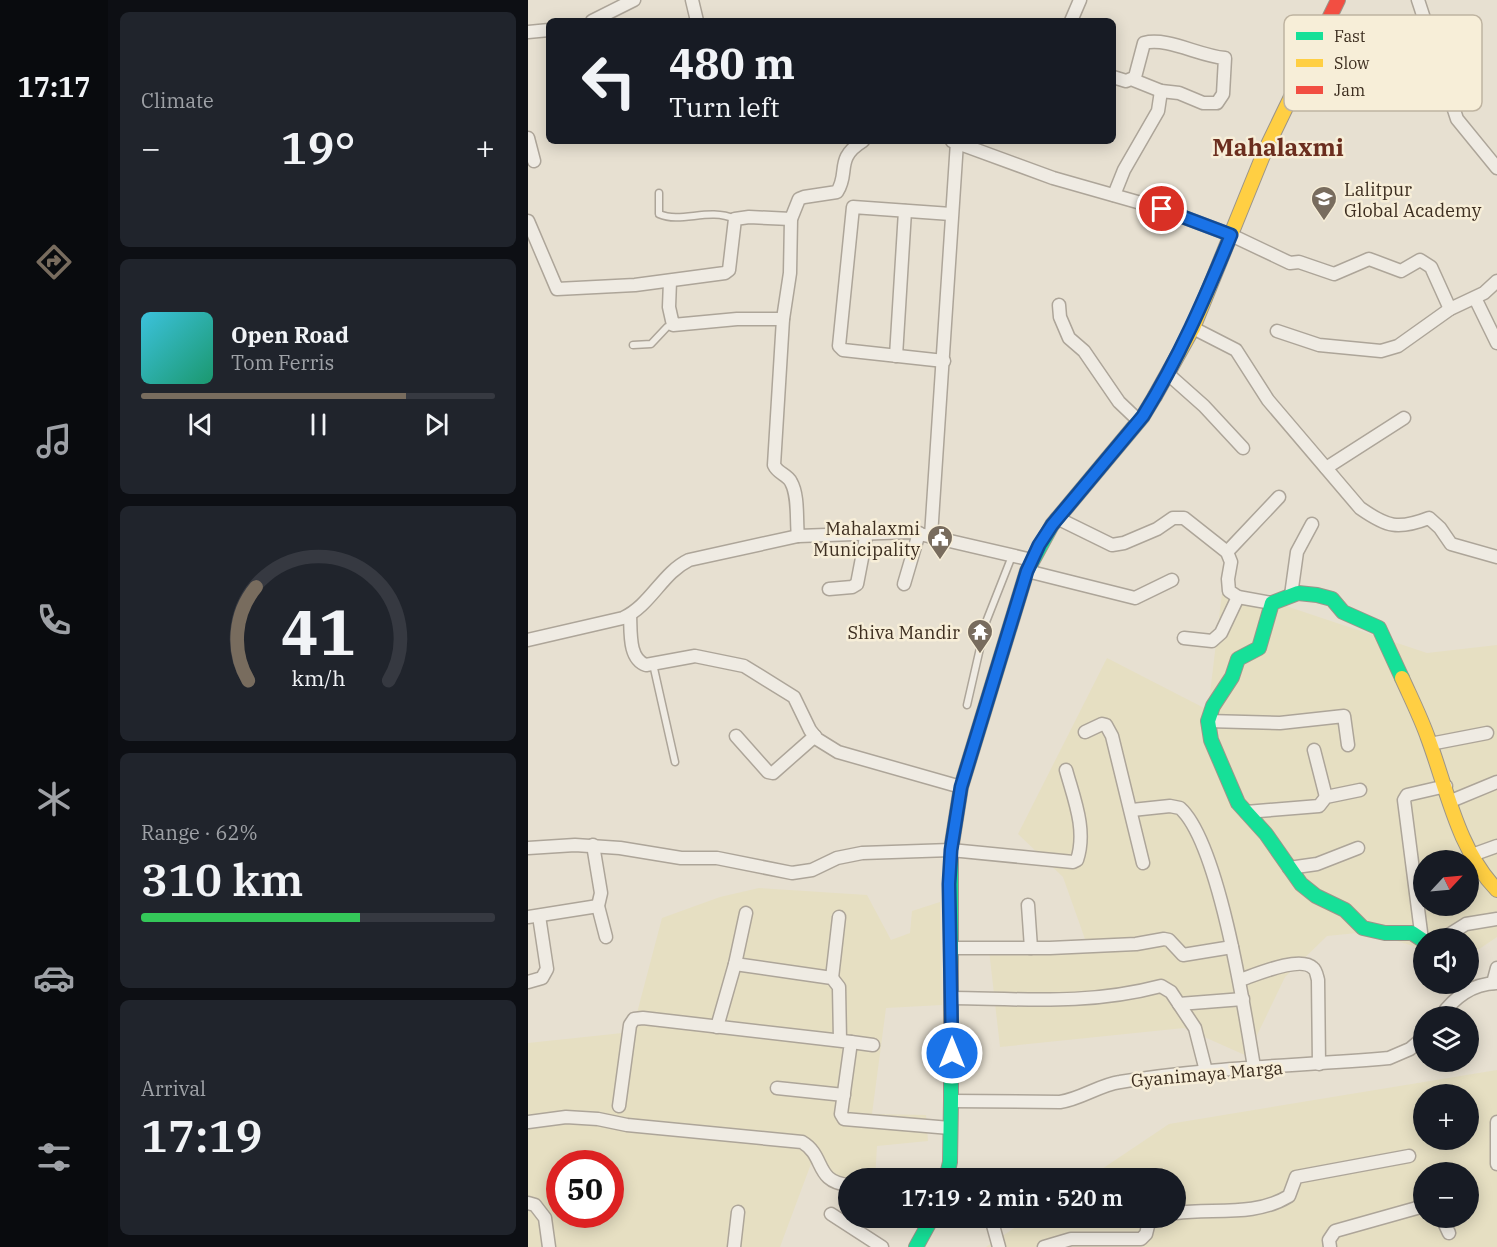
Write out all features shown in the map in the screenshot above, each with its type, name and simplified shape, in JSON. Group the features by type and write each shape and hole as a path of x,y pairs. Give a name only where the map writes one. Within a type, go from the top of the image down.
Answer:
{"main road":[{"path":"1331,15 1338,0"},
{"path":"949,1168 952,998 951,850 961,787 1030,565 1057,518 1139,421 1168,374 1192,328 1264,153 1284,111"},
{"path":"1413,934 1385,933 1364,928 1345,910 1309,890 1246,812 1228,784 1211,740 1208,721 1213,706 1232,677 1238,658 1259,648 1264,638 1272,603 1291,595 1317,595 1332,599 1343,612 1379,628 1430,744 1470,850"},
{"path":"1479,869 1483,877 1497,890"},
{"path":"916,1247 926,1228"}],"street":[{"path":"598,18 634,0"},
{"path":"692,0 696,18"},
{"path":"1072,18 1080,0"},
{"path":"1418,0 1423,15"},
{"path":"528,32 546,30"},
{"path":"1116,77 1131,79 1161,91 1179,93 1203,103 1217,103 1223,94 1225,58 1204,56 1156,40 1144,43 1135,77 1131,79"},
{"path":"1114,195 1124,170 1158,111 1161,91"},
{"path":"1455,111 1457,118 1497,168"},
{"path":"528,138 534,161"},
{"path":"798,536 793,486 789,478 779,473 774,465 783,319 790,273 791,219 800,199 837,192 845,160 849,152 858,144"},
{"path":"904,584 925,534 944,361 955,144"},
{"path":"960,144 1053,178 1162,209 1231,235 1290,262 1299,262 1334,274 1369,259 1401,271 1420,260 1431,267 1450,309"},
{"path":"944,361 843,350 839,346 852,209 855,206 951,214"},
{"path":"896,356 905,211"},
{"path":"528,221 534,254 557,289 670,281 727,273 735,219 749,216 791,219"},
{"path":"670,281 669,307 673,325 695,321 783,319"},
{"path":"1277,331 1319,345 1381,351 1398,346 1450,309 1475,298 1497,281"},
{"path":"1475,298 1497,343"},
{"path":"1059,305 1060,317 1069,338 1084,351 1119,402 1139,421"},
{"path":"1192,328 1236,350 1268,400 1360,508 1378,520 1391,525 1410,525 1429,518 1440,528 1451,544 1497,557"},
{"path":"1168,374 1204,406 1243,448"},
{"path":"1326,468 1404,418"},
{"path":"1227,552 1280,496"},
{"path":"1057,518 1112,545 1124,543 1157,529 1173,518 1184,518 1227,552 1232,562 1228,579 1229,591 1238,597 1272,603"},
{"path":"1291,595 1297,552 1312,524"},
{"path":"829,589 852,587 857,584 867,532"},
{"path":"528,640 630,615 647,602 676,566 689,560 798,536 867,532 925,534 1012,556 1030,565 1135,598 1172,580"},
{"path":"1184,638 1212,641 1221,633 1238,597"},
{"path":"630,615 634,656 639,663 653,664 674,658 694,656 744,666 794,697 815,735 838,752 961,787"},
{"path":"1208,721 1280,723 1344,716 1348,745"},
{"path":"1085,732 1102,724 1106,725 1112,736 1143,863"},
{"path":"1430,744 1487,733"},
{"path":"736,736 768,772 773,772 815,735"},
{"path":"1314,750 1326,797"},
{"path":"528,848 592,845 681,858 717,858 792,873 812,870 837,858 862,853 951,850 1064,861 1077,860 1082,833 1066,770"},
{"path":"1451,801 1497,782"},
{"path":"1421,928 1404,800 1407,795 1446,786"},
{"path":"1246,812 1318,806 1326,797 1360,790"},
{"path":"1131,810 1170,806 1180,808 1187,814 1197,831 1214,877 1240,980 1254,1067"},
{"path":"592,845 601,893 598,906 606,937"},
{"path":"1479,852 1497,846"},
{"path":"1289,868 1317,864 1358,848"},
{"path":"1028,905 1031,948"},
{"path":"528,981 542,978 547,969 534,917 598,906"},
{"path":"717,1027 735,964 746,913"},
{"path":"832,978 839,917"},
{"path":"1460,928 1466,924 1497,919"},
{"path":"951,948 1136,944 1164,939 1169,940 1178,952 1191,955 1232,947"},
{"path":"1240,980 1291,964 1306,963 1314,968 1318,980 1319,1064"},
{"path":"735,964 832,978 839,987 846,1041 841,1114 844,1119 951,1128"},
{"path":"1448,1006 1453,999 1472,989 1495,983 1497,968"},
{"path":"952,998 1071,1001 1119,996 1161,986 1179,1004 1196,1028 1206,1071"},
{"path":"1179,1004 1243,999"},
{"path":"619,1107 630,1025 634,1019 873,1045"},
{"name":"Gyanimaya Marga","path":"951,1101 1071,1101 1117,1082 1206,1071 1389,1058 1413,1046"},
{"path":"777,1088 844,1095"},
{"path":"528,1122 566,1117 598,1119 627,1125 802,1142 809,1146 830,1181 838,1183"},
{"path":"1497,1122 1497,1164"},
{"path":"1186,1213 1233,1212 1265,1205 1289,1196 1296,1177 1409,1156"},
{"path":"528,1203 535,1205 544,1218 549,1247"},
{"path":"1330,1247 1329,1240 1335,1231 1413,1209"},
{"path":"734,1247 738,1212"},
{"path":"831,1214 882,1247"},
{"path":"994,1228 999,1247"},
{"path":"1044,1247 1071,1239 1141,1239 1148,1228"},
{"path":"1447,1228 1449,1233"}],"lane":[{"path":"659,193 659,214 671,219 702,213 724,214 735,219"},
{"path":"633,345 651,344 667,327 673,325"},
{"path":"967,705 986,622 1012,556"},
{"path":"653,664 675,762"}],"shaded area":[{"path":"1223,585 1427,653 1497,645 1497,937 1479,949 1479,928 1413,928 1413,946 1367,932 1327,936 1285,977 1247,1056 1184,1028 1000,1047 989,950 1085,939 1063,877 1018,834 1107,658 1208,710"},
{"path":"759,888 867,895 891,940 910,933 912,911 940,902 942,1005 886,1008 872,1114 926,1115 928,1141 877,1146 876,1168 838,1168 838,1179 815,1153 780,1247 528,1247 528,1043 632,1032 662,918 720,897"},
{"path":"1497,1070 1497,1247 986,1247 1014,1228 1186,1228 1186,1168 1103,1168 1169,1124"}],"traffic: fast":[{"path":"949,1168 951,1101 951,850 961,787 1027,571 1052,525 1143,416 1155,396"},
{"path":"1402,678 1379,628 1343,612 1332,599 1298,593 1272,603 1259,648 1238,659 1232,677 1213,706 1208,721 1211,740 1238,803 1266,834 1301,884 1316,896 1345,910 1363,928 1385,933 1413,934"},
{"path":"916,1247 926,1228"}],"traffic: slow":[{"path":"1155,396 1193,328 1264,153 1284,111"},
{"path":"1402,678 1425,730 1463,838 1472,857 1497,890"}],"traffic: jam":[{"path":"1331,15 1338,0"}],"place":[{"name":"Lalitpur Global Academy","path":"1324,222"},
{"name":"Mahalaxmi Municipality","path":"940,561"},
{"name":"Shiva Mandir","path":"980,655"}],"district":[{"name":"Mahalaxmi","path":"1278,147"}],"route":[{"path":"952,1053 949,884 953,837 961,787 1022,595 1027,571 1039,545 1052,525 1143,416 1152,402 1192,328 1231,235 1162,209"}]}
